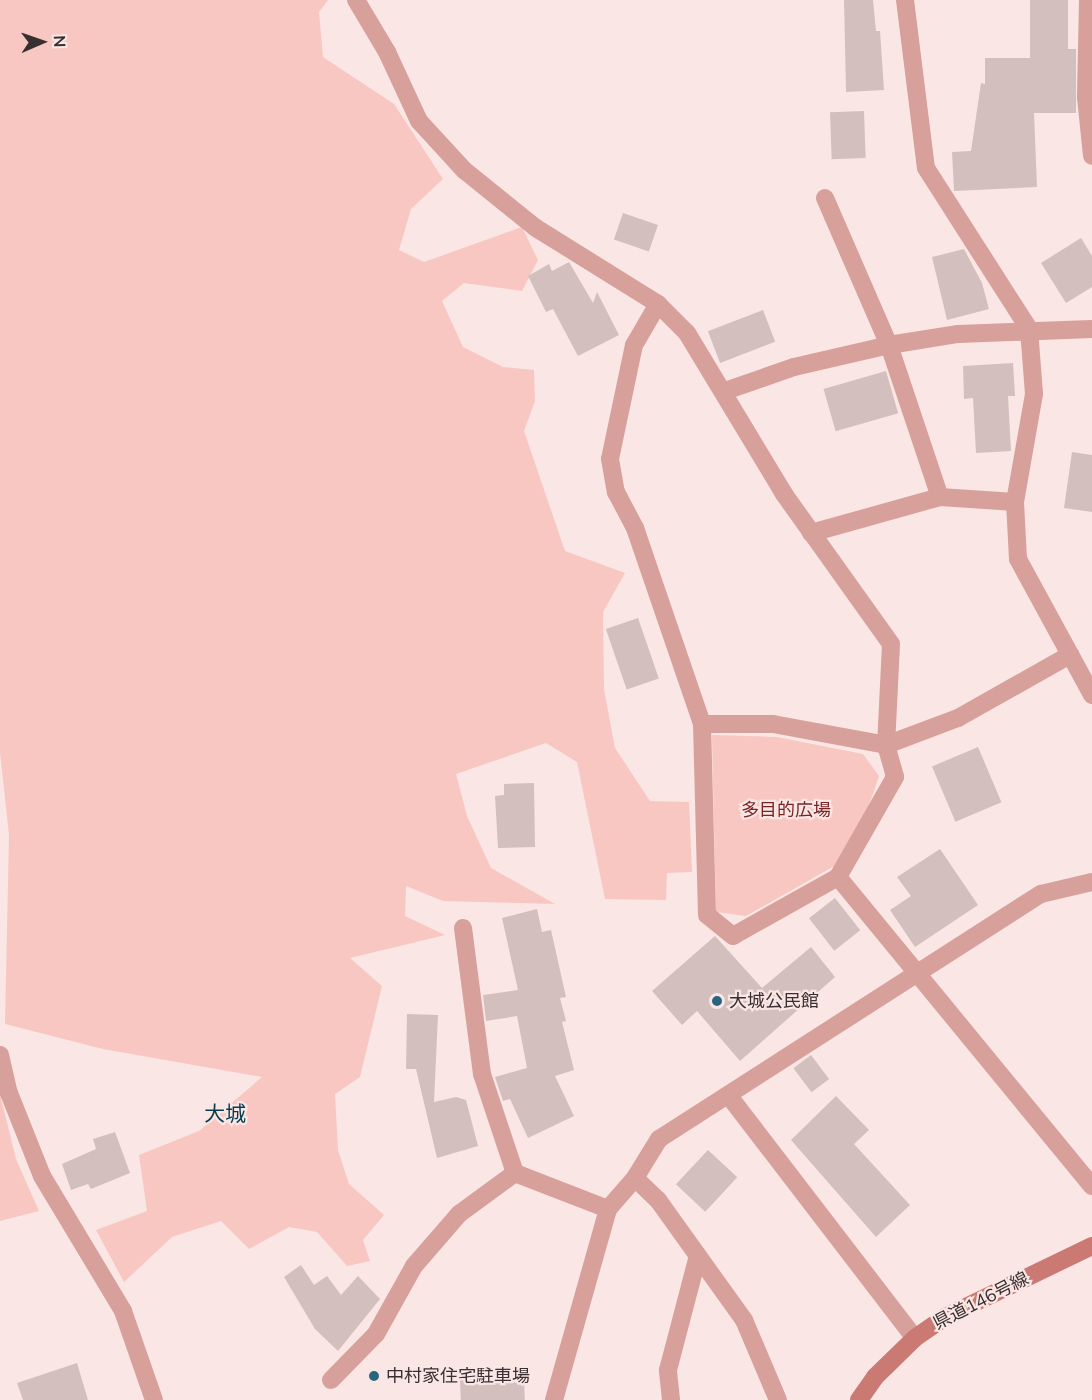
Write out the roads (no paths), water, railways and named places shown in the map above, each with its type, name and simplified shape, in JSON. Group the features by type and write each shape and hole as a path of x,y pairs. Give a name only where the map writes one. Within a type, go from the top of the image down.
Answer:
{"main road":[{"name":"県道146号線","path":"859,1400 875,1377 915,1338 945,1317 1092,1246"}],"street":[{"path":"356,0 387,51 420,121 464,170 536,228 658,304 687,333 811,533 891,644 886,745 895,777 838,877 733,936 708,915 702,724 635,528 616,492 610,459 634,345 658,304"},
{"path":"905,0 926,168 1029,329 1034,394 1015,502 1018,559 1092,695"},
{"path":"1088,0 1086,97 1092,156"},
{"path":"825,198 889,345 940,497"},
{"path":"725,391 794,367 889,345 1029,329 1092,329"},
{"path":"811,533 940,497 1015,502"},
{"path":"702,724 772,724 886,745 958,717 1070,655"},
{"path":"838,877 1092,1186"},
{"path":"554,1400 608,1209 636,1178 659,1139 729,1096 809,1040 917,975 1041,894 1092,882"},
{"path":"464,928 482,1074 515,1173"},
{"path":"0,1054 9,1093 42,1176 123,1311 154,1400"},
{"path":"729,1096 915,1338"},
{"path":"515,1173 608,1209"},
{"path":"331,1380 376,1334 414,1266 459,1214 515,1173"},
{"path":"636,1178 658,1200 744,1320 778,1400"},
{"path":"671,1400 668,1370 698,1256"}],"place":[{"name":"大城公民館","path":"717,1001"},
{"name":"中村家住宅駐車場","path":"374,1376"}],"district":[{"name":"大城","path":"225,1113"}],"park label":[{"name":"多目的広場","path":"786,810"}]}
